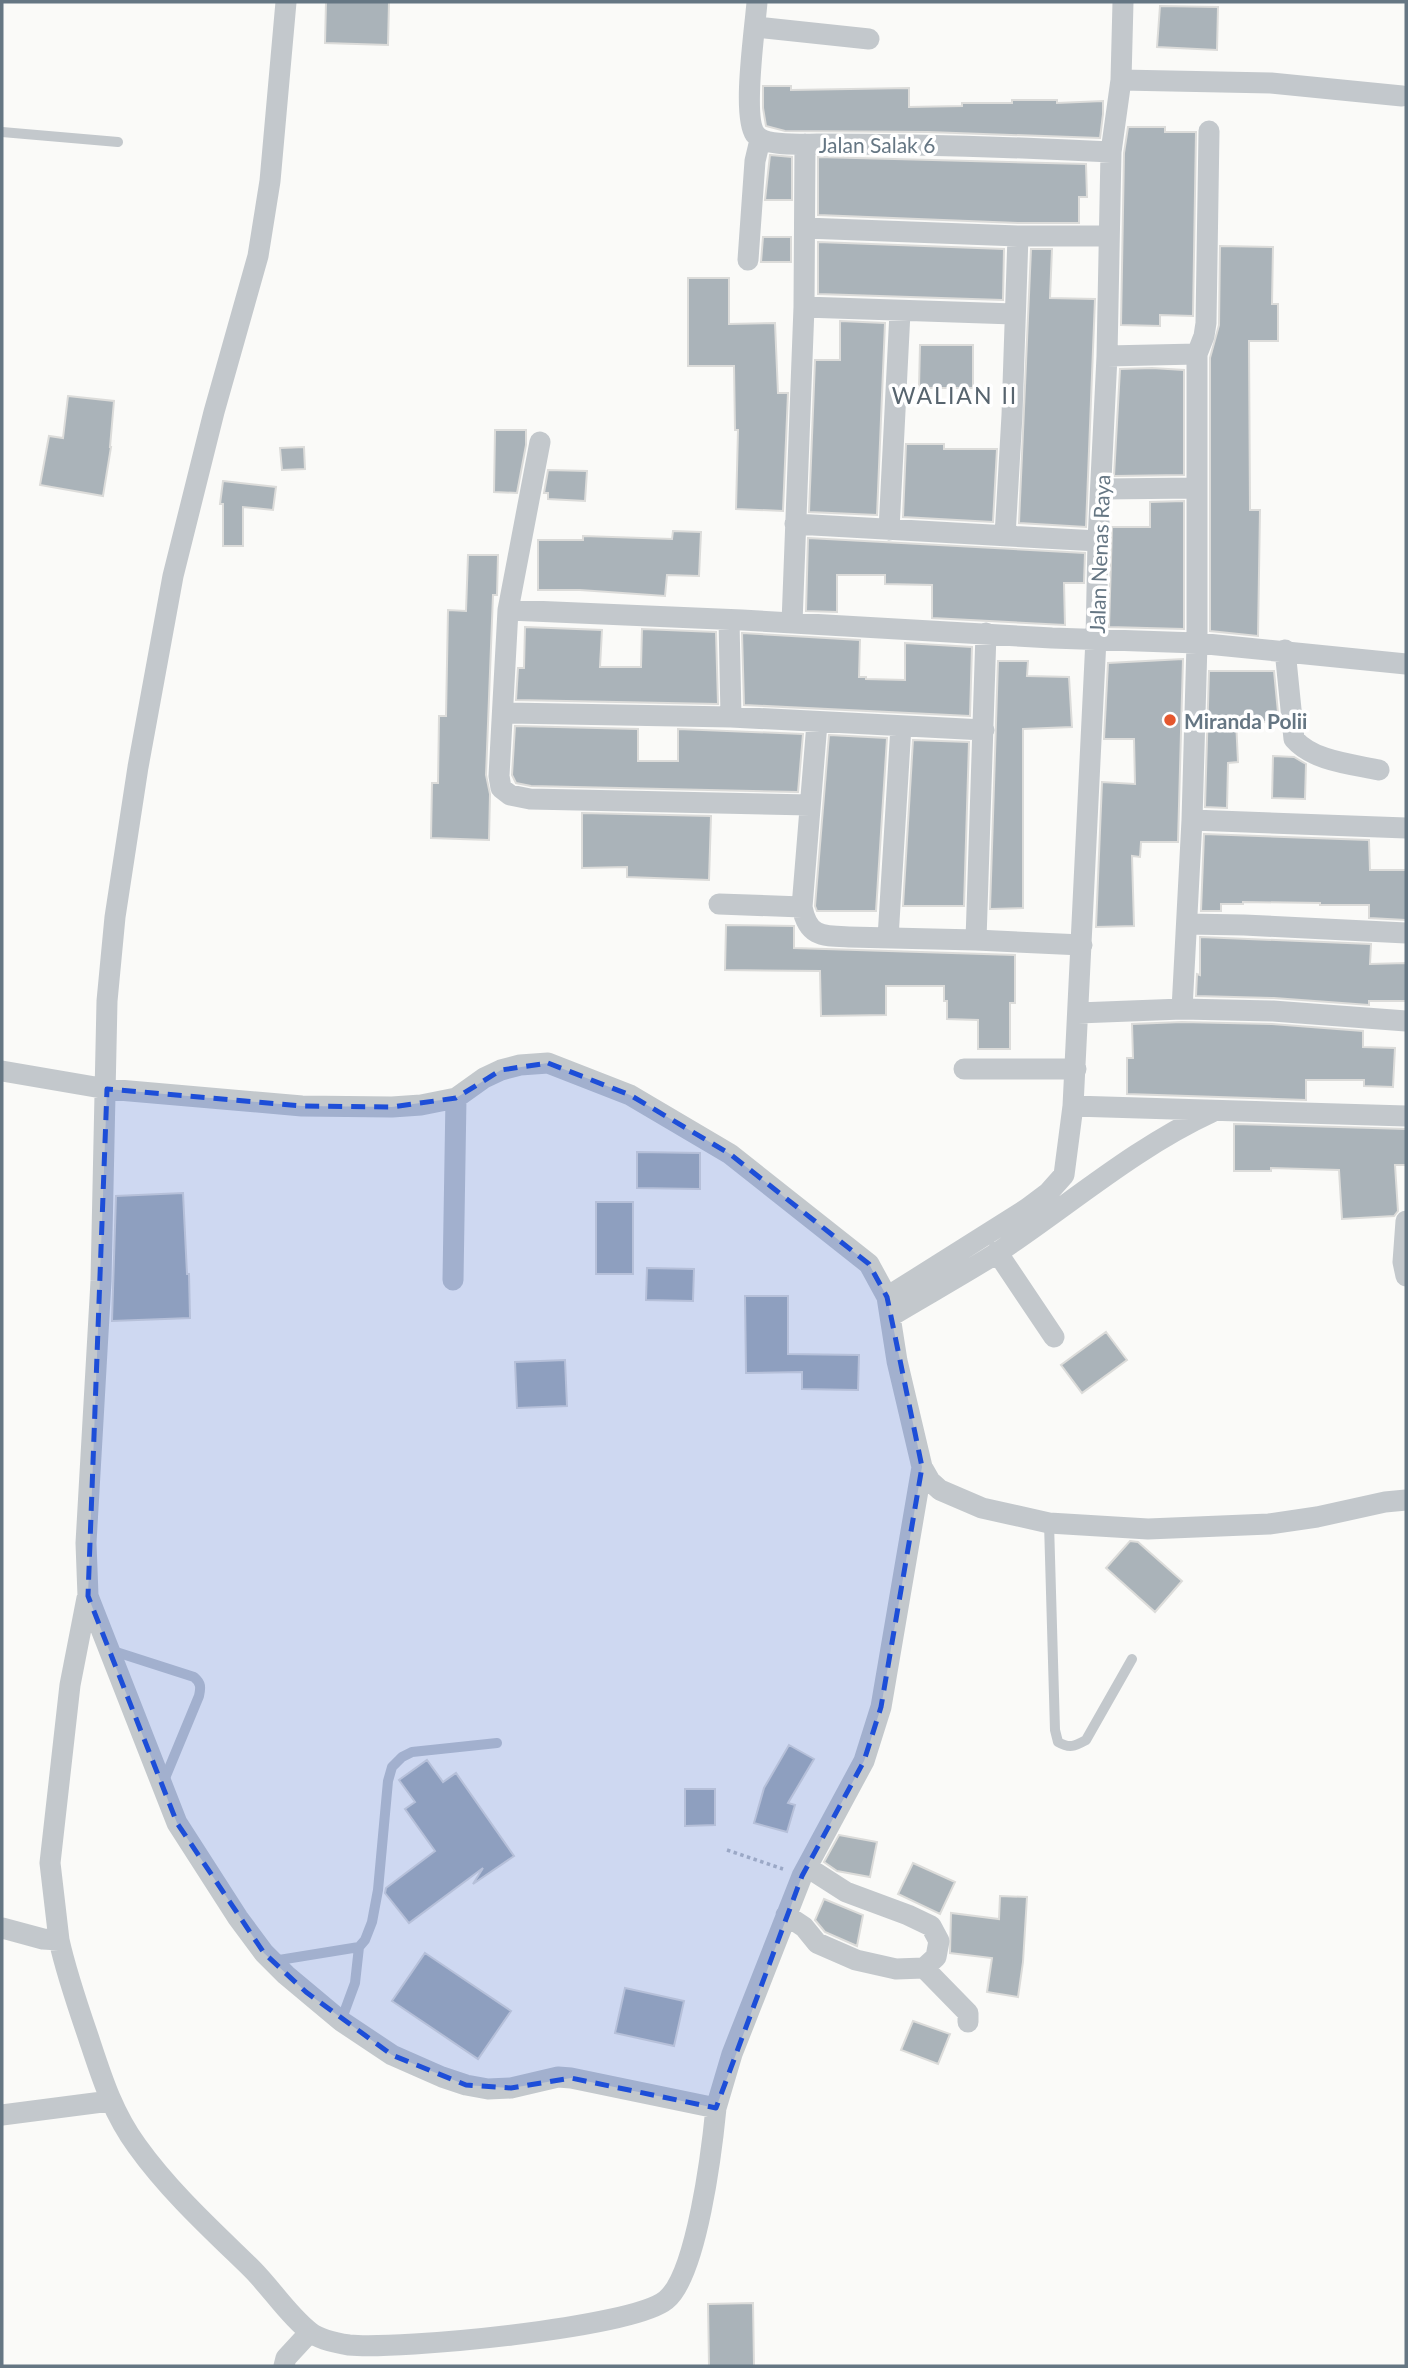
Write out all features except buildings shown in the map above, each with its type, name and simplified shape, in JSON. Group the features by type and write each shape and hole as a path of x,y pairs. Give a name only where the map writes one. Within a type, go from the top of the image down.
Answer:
{"street":[{"path":"286,2 270,181 258,256 214,412 173,576 120,879 107,1001 101,1281 86,1543 88,1596 70,1685 50,1863 59,1940 66,1971 110,2101 137,2146 183,2201 263,2280 310,2332 328,2341 350,2345 435,2342 599,2322 644,2312 667,2300 683,2275 694,2236 710,2170 716,2108 732,2053 804,1872 864,1760 874,1734 881,1707 922,1467"},
{"path":"748,260 755,161 760,139 753,132 749,113 757,2"},
{"name":"Jalan Nenas Raya","path":"1064,1175 1076,1069 1107,356 1111,152 1121,80 1123,2"},
{"path":"756,27 869,39"},
{"path":"1121,80 1271,83 1402,96"},
{"path":"1182,1009 1192,820 1197,643 1197,354 1206,323 1209,131"},
{"name":"Jalan Salak 6","path":"760,139 805,144 958,145 1111,152"},
{"path":"792,623 804,307 805,144"},
{"path":"805,228 1018,236 1110,236"},
{"path":"1005,536 1018,236"},
{"path":"804,307 1014,314"},
{"path":"889,530 900,312"},
{"path":"1107,356 1197,354"},
{"path":"540,442 508,610 499,776 501,788 510,795 530,799 810,804"},
{"path":"1101,489 1196,488"},
{"path":"795,524 1098,541"},
{"path":"508,610 1197,643 1406,664"},
{"path":"729,620 731,717"},
{"path":"976,940 986,633"},
{"path":"1285,650 1294,739 1302,747 1322,757 1378,770"},
{"path":"503,713 731,717 984,730"},
{"path":"817,723 802,907 807,925 814,932 830,936 1082,945"},
{"path":"888,937 901,726"},
{"path":"1192,820 1406,828"},
{"path":"719,904 802,907"},
{"path":"1187,924 1406,933"},
{"path":"1078,1013 1182,1009 1273,1011 1406,1021"},
{"path":"2,1071 107,1089 302,1106 421,1105 456,1098 484,1078 501,1070 520,1065 548,1063 630,1095 730,1154 869,1264 889,1307 899,1372 922,1467 930,1481 940,1490 982,1508 1049,1523 1148,1530 1269,1524 1406,1500"},
{"path":"964,1069 1076,1069"},
{"path":"453,1280 456,1098"},
{"path":"1073,1106 1406,1116"},
{"path":"889,1307 998,1252 1080,1193 1183,1125 1212,1112"},
{"path":"889,1307 1048,1193 1064,1175 1080,1193"},
{"path":"1406,1221 1403,1262 1406,1276"},
{"path":"998,1252 1054,1337"},
{"path":"88,1596 177,1823 205,1870 264,1953 286,1976 341,2021 392,2055 466,2085 488,2089 511,2088 558,2077 571,2078 716,2108"},
{"path":"786,1915 804,1927 817,1943 856,1960 896,1969 924,1968 936,1957 939,1941 931,1926 804,1872"},
{"path":"2,1928 43,1939 59,1940"},
{"path":"924,1968 968,2013 968,2022"},
{"path":"2,2115 110,2101"},
{"path":"284,2366 286,2358 310,2332"}],"lane":[{"path":"2,132 118,142"},
{"path":"1049,1523 1055,1730 1058,1742 1066,1747 1075,1747 1086,1740 1132,1659"},
{"path":"107,1649 194,1677 199,1681 199,1696 163,1783"},
{"path":"341,2021 355,1983 359,1947 372,1922 379,1878 386,1794 393,1767 402,1757 412,1752 497,1743"},
{"path":"273,1961 359,1947"}],"path":[{"path":"727,1850 804,1872"}],"highlighted area":[{"path":"548,1063 630,1095 730,1154 869,1264 887,1297 922,1467 881,1707 864,1761 802,1876 716,2108 571,2078 511,2088 466,2085 392,2055 306,1992 264,1953 177,1823 88,1596 107,1089 302,1106 392,1107 456,1098 501,1070"}],"place":[{"name":"Miranda Polii","path":"1170,720"}],"district":[{"name":"WALIAN II","path":"955,395"}]}
